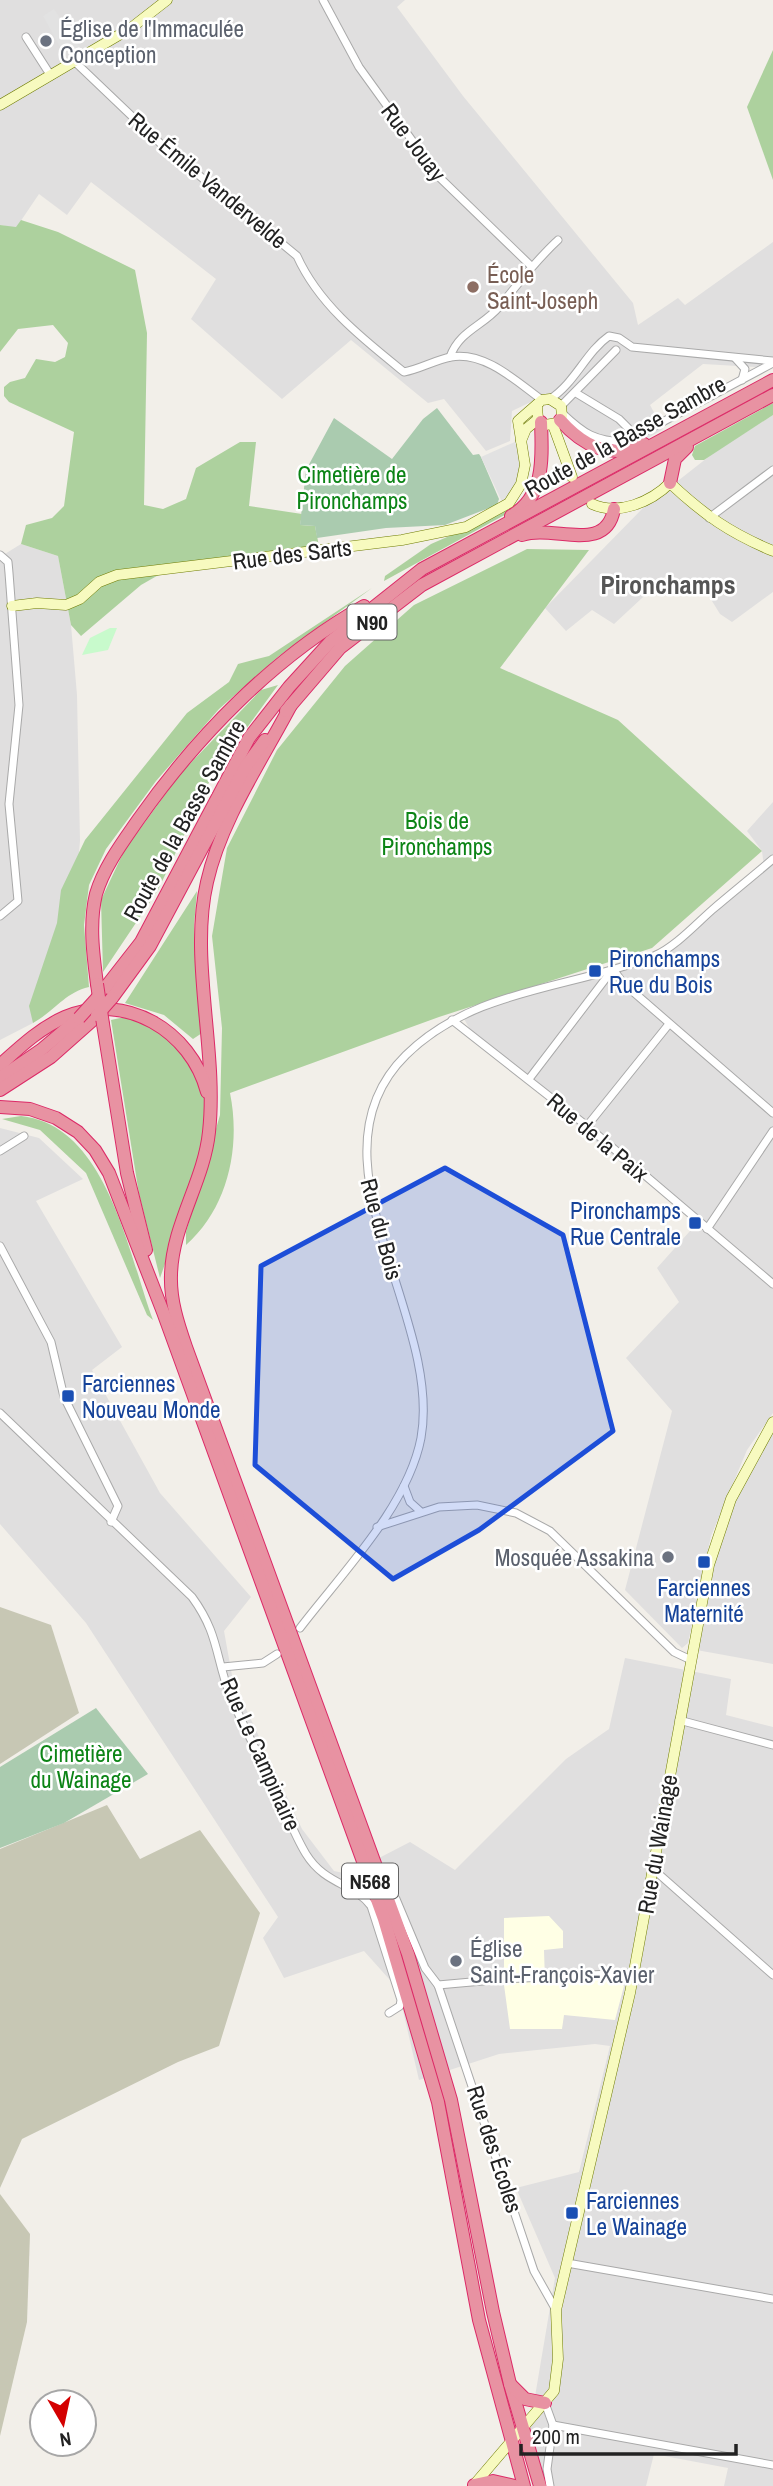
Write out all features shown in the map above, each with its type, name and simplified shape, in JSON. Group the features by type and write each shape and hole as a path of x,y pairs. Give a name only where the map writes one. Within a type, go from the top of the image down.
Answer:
{"highway":[{"name":"Route de la Basse Sambre","path":"0,1078 33,1056 79,1018 141,942 249,738 289,687 330,642 422,569 773,380"},
{"name":"Route de la Basse Sambre","path":"0,1090 99,1021 112,998 150,946 246,766 291,705 340,649 395,603 452,567 773,395"},
{"path":"670,483 675,459 681,451 736,421 745,410"},
{"path":"422,569 437,556 515,514 527,503 541,470 552,417 585,443 598,449 618,451 637,447 691,420 705,417"},
{"path":"452,567 526,533 549,531 594,536 603,532 612,520 614,509"},
{"path":"163,1312 127,1173 99,1021 92,936 97,892 122,843 161,789 220,720 254,688 343,619 392,591"},
{"path":"211,1113 202,934 206,885 218,843 291,705"},
{"path":"0,1065 43,1028 65,1017 101,1010 136,1014 152,1020 180,1042 199,1071 211,1113"},
{"path":"0,1107 30,1109 56,1118 78,1132 95,1150 109,1173 163,1312"},
{"name":"N568","path":"211,1113 205,1157 172,1259 172,1294 186,1347 408,1954 432,2031 451,2100 510,2384 540,2486"},
{"name":"N568","path":"163,1312 387,1929 438,2102 479,2320 524,2486"},
{"path":"510,2384 525,2399 545,2403"},
{"path":"474,2486 493,2481 514,2486"}],"street":[{"path":"0,105 131,27 167,0"},
{"name":"Rue Jouay","path":"323,0 359,67 437,175 530,265"},
{"path":"26,37 51,76"},
{"name":"Rue Émile Vandervelde","path":"74,61 161,144 297,256 308,280 323,299 404,372 450,357 464,356 484,361 543,402"},
{"path":"450,357 454,344 497,309 530,265 558,240"},
{"path":"543,402 568,383 598,343 609,336 619,338 632,347 773,362"},
{"path":"521,441 526,429 552,417 616,350"},
{"path":"735,357 745,369 742,380"},
{"path":"543,402 552,417 583,433 608,441 625,442 773,362"},
{"path":"576,393 619,419 628,428 631,439"},
{"path":"543,402 552,417 572,477"},
{"name":"Rue des Sarts","path":"12,606 37,603 66,606 80,599 99,582 117,575 450,532 509,503 524,472 518,421 543,402"},
{"path":"708,518 773,470"},
{"path":"592,504 614,509 636,505 670,483 708,518 773,551"},
{"path":"0,555 8,562 19,705 9,804 18,901 0,916"},
{"name":"Rue du Bois","path":"300,1628 377,1527 404,1486 415,1464 421,1438 425,1390 367,1176 366,1143 372,1110 393,1072 407,1054 452,1020 530,990 657,955 773,859"},
{"path":"529,1079 613,969 623,983 773,1113"},
{"name":"Rue de la Paix","path":"452,1020 587,1126 773,1284"},
{"path":"587,1126 669,1024"},
{"path":"707,1229 773,1131"},
{"path":"0,1152 24,1136"},
{"path":"0,1246 51,1342 64,1397 118,1506 111,1522"},
{"name":"Rue Le Campinaire","path":"0,1413 192,1597 215,1634 223,1668 243,1725 306,1853 328,1879 360,1895 371,1906 401,2000 400,2007 389,2013"},
{"name":"Rue du Wainage","path":"474,2486 554,2391 558,2359 556,2310 633,1973 709,1564 730,1499 773,1422"},
{"path":"404,1486 410,1502 420,1511"},
{"path":"377,1527 420,1511 477,1505 516,1513 550,1531 674,1652 691,1660"},
{"path":"223,1668 263,1663 277,1654"},
{"path":"679,1720 773,1745"},
{"path":"652,1868 773,1975"},
{"name":"Rue des Écoles","path":"396,1899 425,1968 438,1985 534,2271 556,2310"},
{"path":"438,1985 633,1973"},
{"path":"567,2263 773,2299"},
{"path":"545,2403 553,2425 547,2469 550,2486"},
{"path":"553,2425 773,2465"}],"highlighted area":[{"path":"445,1168 563,1235 613,1431 479,1530 393,1579 255,1465 261,1266"}],"shaded area":[{"path":"0,0 405,0 397,7 463,96 633,303 638,325 678,298 685,305 773,242 773,368 703,364 650,405 663,429 630,449 608,445 559,415 556,390 512,411 510,441 486,451 444,399 428,403 351,340 282,399 191,319 216,279 91,182 67,215 39,194 16,228 0,225"},
{"path":"54,9 82,50 70,57 64,47 61,49 43,16"},
{"path":"773,415 773,592 732,622 720,614 699,580 687,588 669,573 614,624 592,610 566,631 545,608 642,509 716,451"},
{"path":"517,441 521,464 518,482 503,504 481,457"},
{"path":"21,544 58,556 71,625 77,695 80,841 66,997 44,1009 33,1023 0,1040 0,557"},
{"path":"773,802 773,1413 747,1450 711,1536 688,1643 682,1648 625,1590 672,1411 626,1358 679,1302 657,1268 698,1222 621,1163 474,1037 462,1015 657,955 764,867 762,851 747,831"},
{"path":"0,1128 39,1138 83,1179 36,1201 122,1347 92,1370 160,1493 251,1597 224,1631 233,1681 302,1829 334,1871 348,1874 410,1842 455,1870 566,1759 609,1729 625,1658 731,1679 726,1715 773,1727 773,2486 724,2486 728,2468 654,2454 646,2486 545,2486 529,2432 555,2278 516,2188 579,2172 610,2046 595,2044 499,2054 419,2080 398,1989 364,1951 284,1978 263,1938 278,1917 86,1623 0,1524"},
{"path":"773,1422 773,1664 691,1649 731,1499"},
{"path":"0,1607 51,1625 79,1713 0,1764"},
{"path":"107,1805 140,1859 200,1830 260,1913 219,2046 178,2062 22,2139 0,2188 0,1849"},
{"path":"549,1916 563,1931 563,1948 544,1950 545,1981 617,1976 624,1986 615,2020 564,2015 562,2029 510,2029 504,1985 504,1918"},
{"path":"0,2194 30,2234 27,2322 0,2436"}],"green space":[{"path":"773,50 773,180 747,107"},
{"path":"21,220 58,232 135,270 147,333 144,505 163,509 186,499 196,468 240,442 256,442 249,506 302,514 300,525 315,526 319,546 176,565 141,585 81,636 71,625 58,556 21,544 26,525 52,518 64,506 74,432 9,402 4,396 4,387 10,382 25,378 36,359 55,362 65,357 68,343 53,325 18,329 0,352 0,225 16,227"},
{"path":"773,403 773,415 704,460 695,460 692,455 695,446"},
{"name":"Cimetière de Pironchamps","path":"437,408 473,455 479,454 481,457 499,499 497,505 445,525 386,528 317,538 315,526 300,525 306,470 334,418 392,459 423,419"},
{"path":"512,505 510,512 384,581 385,576 431,544 500,514"},
{"name":"Bois de Pironchamps","path":"527,549 589,550 500,668 618,720 762,851 652,948 439,1017 230,1093 234,1134 228,1175 212,1213 186,1245 186,1232 220,1115 222,1028 212,936 227,848 277,750 345,666 414,605"},
{"path":"372,588 279,656 219,709 156,781 106,849 89,885 84,925 89,987 73,993 33,1023 29,1006 57,923 61,890 85,840 187,713 229,682 238,664 269,656"},
{"path":"110,628 117,628 108,650 82,655 90,638"},
{"path":"278,685 212,776 158,890 103,972 101,900 124,851 180,774 261,690"},
{"path":"197,891 194,926 202,1033 193,1039 164,1015 125,1003"},
{"path":"129,1016 168,1035 191,1068 207,1103 198,1171 160,1278 139,1194 111,1020"},
{"path":"21,1116 50,1125 74,1142 94,1167 123,1228 153,1320 147,1315 86,1173 40,1130 2,1119"},
{"name":"Cimetière du Wainage","path":"96,1708 148,1774 64,1823 0,1848 0,1767"}],"place":[{"name":"Église de l'Immaculée Conception","path":"46,41"},
{"name":"École Saint-Joseph","path":"473,287"},
{"name":"Pironchamps Rue du Bois","path":"595,971"},
{"name":"Pironchamps Rue Centrale","path":"695,1223"},
{"name":"Farciennes Nouveau Monde","path":"68,1396"},
{"name":"Mosquée Assakina","path":"668,1557"},
{"name":"Farciennes Maternité","path":"704,1562"},
{"name":"Église Saint-François-Xavier","path":"456,1961"},
{"name":"Farciennes Le Wainage","path":"572,2213"}],"district":[{"name":"Pironchamps","path":"668,584"}]}
